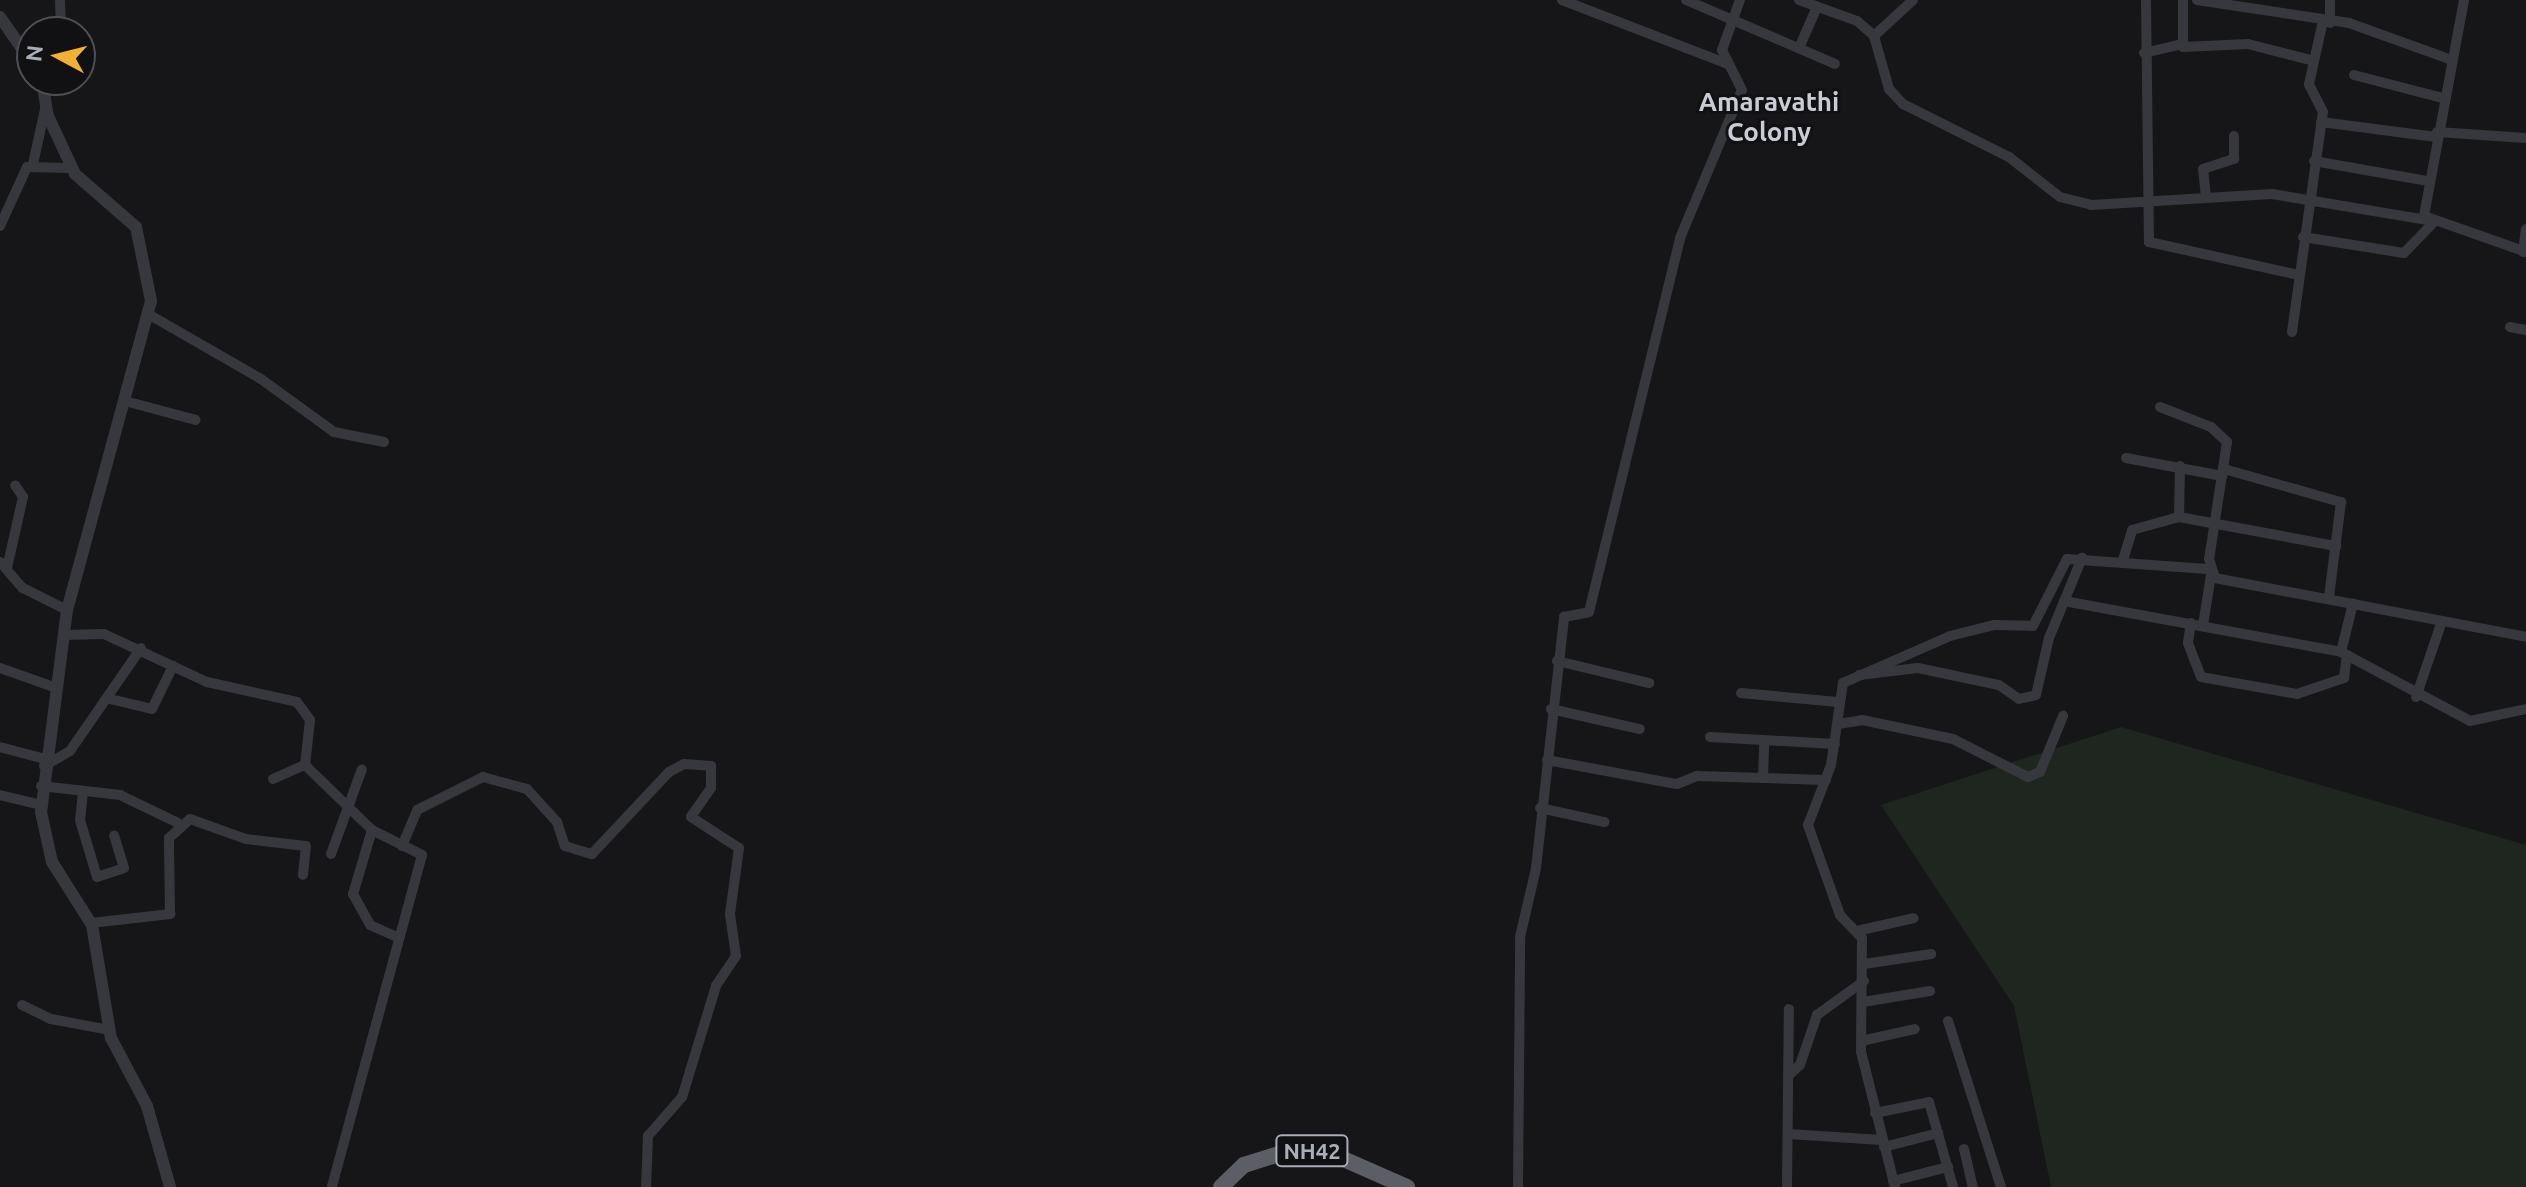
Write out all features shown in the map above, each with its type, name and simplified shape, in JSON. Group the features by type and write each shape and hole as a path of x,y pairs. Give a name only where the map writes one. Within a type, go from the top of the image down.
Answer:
{"highway":[{"name":"NH42","path":"1221,1187 1244,1165 1298,1148 1332,1154 1407,1187"}],"street":[{"path":"1562,0 1730,65"},
{"path":"1686,0 1835,64"},
{"path":"1518,1187 1520,937 1536,868 1551,709 1565,615 1589,612 1680,238 1742,90 1722,45 1740,0"},
{"path":"1799,0 1874,36 1889,89 1903,104 2009,157 2056,195 2091,205 2206,197 2307,197 2431,221 2524,252 2526,229"},
{"path":"1874,36 1913,0"},
{"path":"2146,0 2144,53 2153,246 2299,275"},
{"path":"2180,45 2183,0"},
{"path":"2197,0 2327,22 2449,59"},
{"path":"2292,332 2307,197 2321,122 2322,104 2309,88 2330,0"},
{"path":"2303,237 2404,253 2431,221 2428,181 2449,59 2464,0"},
{"path":"1799,48 1817,7"},
{"path":"0,17 16,40"},
{"path":"2144,53 2180,45 2248,44 2314,61"},
{"path":"2354,75 2442,98"},
{"path":"45,96 71,168 136,227 148,314 67,610 54,687 41,805 52,862 91,923 109,1030 147,1106 170,1187"},
{"path":"0,226 33,164 46,105"},
{"path":"2321,122 2436,134 2526,138"},
{"path":"2206,197 2205,166 2234,159 2234,136"},
{"path":"2314,161 2428,181"},
{"path":"33,164 71,168"},
{"path":"148,314 261,379 334,432 384,442"},
{"path":"2510,327 2526,330"},
{"path":"125,401 196,420"},
{"path":"2160,407 2223,435 2223,472 2203,625"},
{"path":"2126,458 2223,472 2337,499 2336,546 2329,597"},
{"path":"2179,517 2174,510 2180,466"},
{"path":"15,485 23,497 3,565 23,588 67,610"},
{"path":"2123,560 2132,530 2179,517 2336,546"},
{"path":"1853,675 1923,668 2028,699 2040,689 2064,601 2082,558"},
{"path":"1948,1167 1894,1184 1875,1113 1861,1041 1864,964 1857,931 1840,915 1810,837 1808,812 1826,780 1835,744 1838,702 1853,675 1987,626 2033,626 2061,561 2082,558 2123,560 2210,572 2441,624 2526,637"},
{"path":"2064,601 2344,654 2416,697 2470,721 2526,709"},
{"path":"2191,623 2188,643 2201,677 2297,694 2344,678 2344,654 2353,603"},
{"path":"2416,697 2441,624"},
{"path":"63,635 104,634 141,648 173,666 304,707 305,765"},
{"path":"0,747 44,763 70,751 110,699 141,648"},
{"path":"1557,661 1649,683"},
{"path":"110,699 152,709 173,666"},
{"path":"0,668 54,687"},
{"path":"1741,693 1838,702"},
{"path":"1551,709 1640,729"},
{"path":"1838,724 1862,720 1953,739 2028,777 2040,772 2063,716"},
{"path":"1710,737 1835,744"},
{"path":"1763,778 1764,741"},
{"path":"1547,760 1677,784 1697,776 1826,780"},
{"path":"402,846 417,810 483,777 527,789 557,822 565,846 590,855 669,772 684,764 711,766 711,788 691,817 739,848 730,914 736,956 716,986 682,1097 648,1136 646,1187"},
{"path":"273,779 305,765"},
{"path":"305,765 350,801 372,830 422,856 332,1187"},
{"path":"331,854 362,769"},
{"path":"41,786 128,798 178,823 198,818 246,839 306,846 303,875"},
{"path":"83,792 80,820 97,877 124,868 114,835"},
{"path":"0,795 41,805"},
{"path":"1540,808 1604,822"},
{"path":"91,923 170,914 169,838 178,823"},
{"path":"372,830 353,894 370,925 399,938"},
{"path":"1857,931 1914,918"},
{"path":"1864,964 1931,954"},
{"path":"1788,1076 1800,1065 1817,1015 1864,981"},
{"path":"1863,1002 1930,991"},
{"path":"22,1005 109,1030"},
{"path":"1787,1187 1789,1009"},
{"path":"1948,1021 2001,1187"},
{"path":"1861,1041 1915,1029"},
{"path":"1875,1113 1928,1101 1953,1187"},
{"path":"1788,1134 1883,1144 1938,1133"},
{"path":"1964,1149 1973,1187"}],"shaded area":[{"path":"2121,727 2526,845 2526,1187 2051,1187 2014,1006 1881,805"}],"district":[{"name":"Amaravathi Colony","path":"1769,117"}]}
